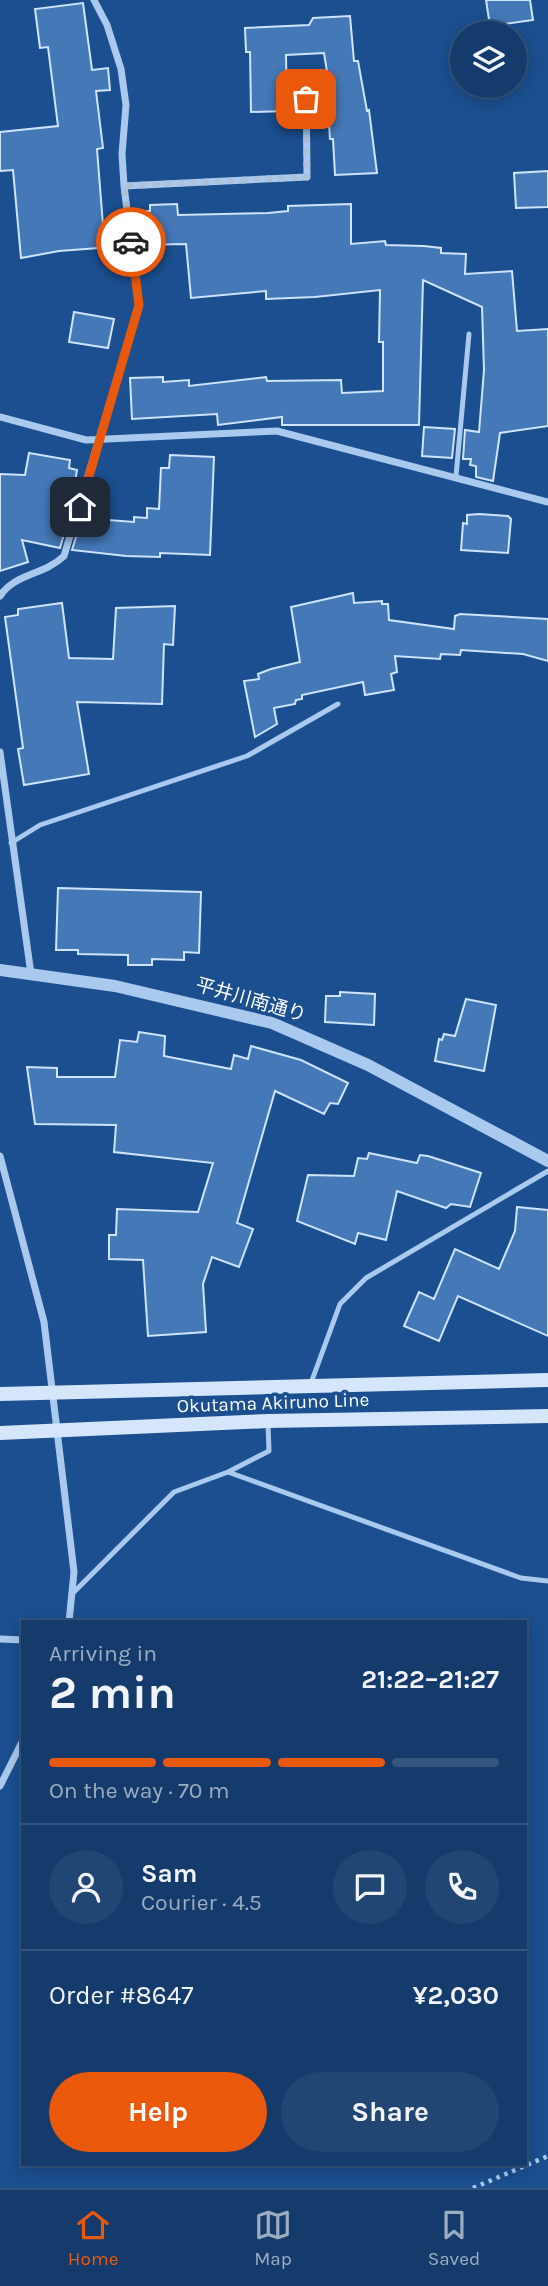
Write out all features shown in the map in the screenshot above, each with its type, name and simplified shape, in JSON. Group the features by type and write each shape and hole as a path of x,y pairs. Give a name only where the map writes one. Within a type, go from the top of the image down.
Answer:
{"main road":[{"name":"Okutama Akiruno Line","path":"0,1394 548,1380"},
{"name":"Okutama Akiruno Line","path":"0,1433 268,1421 548,1416"}],"street":[{"path":"0,596 6,586 51,568 64,556 74,531 139,305 122,154 127,105 121,69 107,25 94,0"},
{"path":"124,186 307,177 306,73"},
{"path":"0,417 86,440 277,430 548,502"},
{"path":"0,752 31,974"},
{"name":"平井川南通り","path":"0,970 115,986 272,1023 368,1065 548,1161"},
{"path":"0,1156 44,1322 74,1572 69,1620"},
{"path":"0,1639 21,1640"},
{"path":"0,1786 21,1744"}],"lane":[{"path":"456,476 469,334"},
{"path":"11,844 40,825 247,757 338,704"},
{"path":"310,1385 336,1313 366,1278 548,1171"},
{"path":"73,1593 174,1492 228,1472 269,1451 268,1421"},
{"path":"228,1472 521,1578 548,1581"}],"path":[{"path":"527,2165 548,2156"},
{"path":"473,2188 525,2166"}],"building":[{"path":"486,0 530,0 533,20 489,21"},
{"path":"83,3 92,70 108,68 110,90 96,91 103,148 97,149 103,225 123,223 125,246 59,251 21,258 13,170 0,171 0,132 58,126 48,47 40,48 35,9"},
{"path":"350,16 354,61 358,61 367,111 369,110 377,173 335,175 327,96 331,96 324,53 286,55 287,111 251,112 250,52 246,52 245,28 309,25 313,18"},
{"path":"548,171 548,207 516,208 514,173"},
{"path":"177,204 178,215 268,213 288,211 288,206 351,204 351,244 385,241 386,245 441,248 441,253 466,254 465,274 512,271 517,331 548,329 548,426 500,433 493,481 476,477 476,466 470,465 471,459 463,459 465,430 479,432 484,370 482,307 423,280 419,425 282,425 282,417 218,425 217,414 132,419 130,378 163,377 163,382 189,380 189,386 266,377 267,381 341,380 342,393 383,391 383,342 379,342 380,290 315,297 266,299 266,291 191,298 186,244 138,245 135,222 145,222 144,211 150,211 150,205"},
{"path":"74,312 114,319 108,348 69,342"},
{"path":"424,427 455,429 452,458 422,456"},
{"path":"29,453 70,460 69,468 77,470 69,517 60,548 22,540 28,562 0,571 0,474 25,475"},
{"path":"170,455 214,457 210,555 160,553 160,557 126,556 72,550 82,518 134,522 134,517 147,518 147,508 159,509 161,468 169,468"},
{"path":"467,515 508,516 511,519 508,553 461,550 463,523 467,524"},
{"path":"353,593 354,603 382,601 382,604 388,604 389,620 454,629 455,616 460,614 548,619 548,661 523,654 461,650 460,655 441,654 440,659 395,656 397,672 391,674 394,690 365,695 363,682 302,695 302,699 296,700 295,704 274,708 277,724 255,737 244,681 259,679 258,674 300,662 291,607"},
{"path":"62,603 69,658 113,659 116,608 175,606 173,645 164,644 162,704 77,702 89,774 24,785 18,749 23,748 5,617 18,615 18,609"},
{"path":"58,888 201,892 199,953 184,952 184,960 152,959 152,965 128,965 128,955 78,954 78,950 56,950"},
{"path":"340,992 375,994 374,1025 325,1022 326,996 340,996"},
{"path":"466,999 496,1005 484,1071 435,1061 439,1039 442,1040 444,1034 455,1036"},
{"path":"139,1032 165,1036 164,1056 231,1069 234,1055 248,1059 251,1046 301,1060 348,1083 338,1104 330,1103 324,1114 275,1091 237,1223 253,1229 239,1267 212,1257 203,1284 206,1332 148,1336 143,1260 109,1259 109,1235 116,1235 117,1209 198,1212 213,1163 114,1152 116,1125 35,1124 27,1067 57,1068 57,1077 115,1077 120,1040 137,1042"},
{"path":"369,1153 417,1163 420,1155 428,1156 481,1173 470,1207 451,1204 446,1208 397,1191 386,1240 358,1233 355,1244 297,1221 308,1175 354,1176 358,1158 367,1159"},
{"path":"517,1207 548,1210 548,1336 458,1296 439,1341 404,1326 419,1292 434,1299 455,1249 499,1269 515,1231"}],"way so far":[{"path":"131,242 124,186 307,177 306,99"}],"route":[{"path":"80,507 91,460 139,305 131,242"}]}
